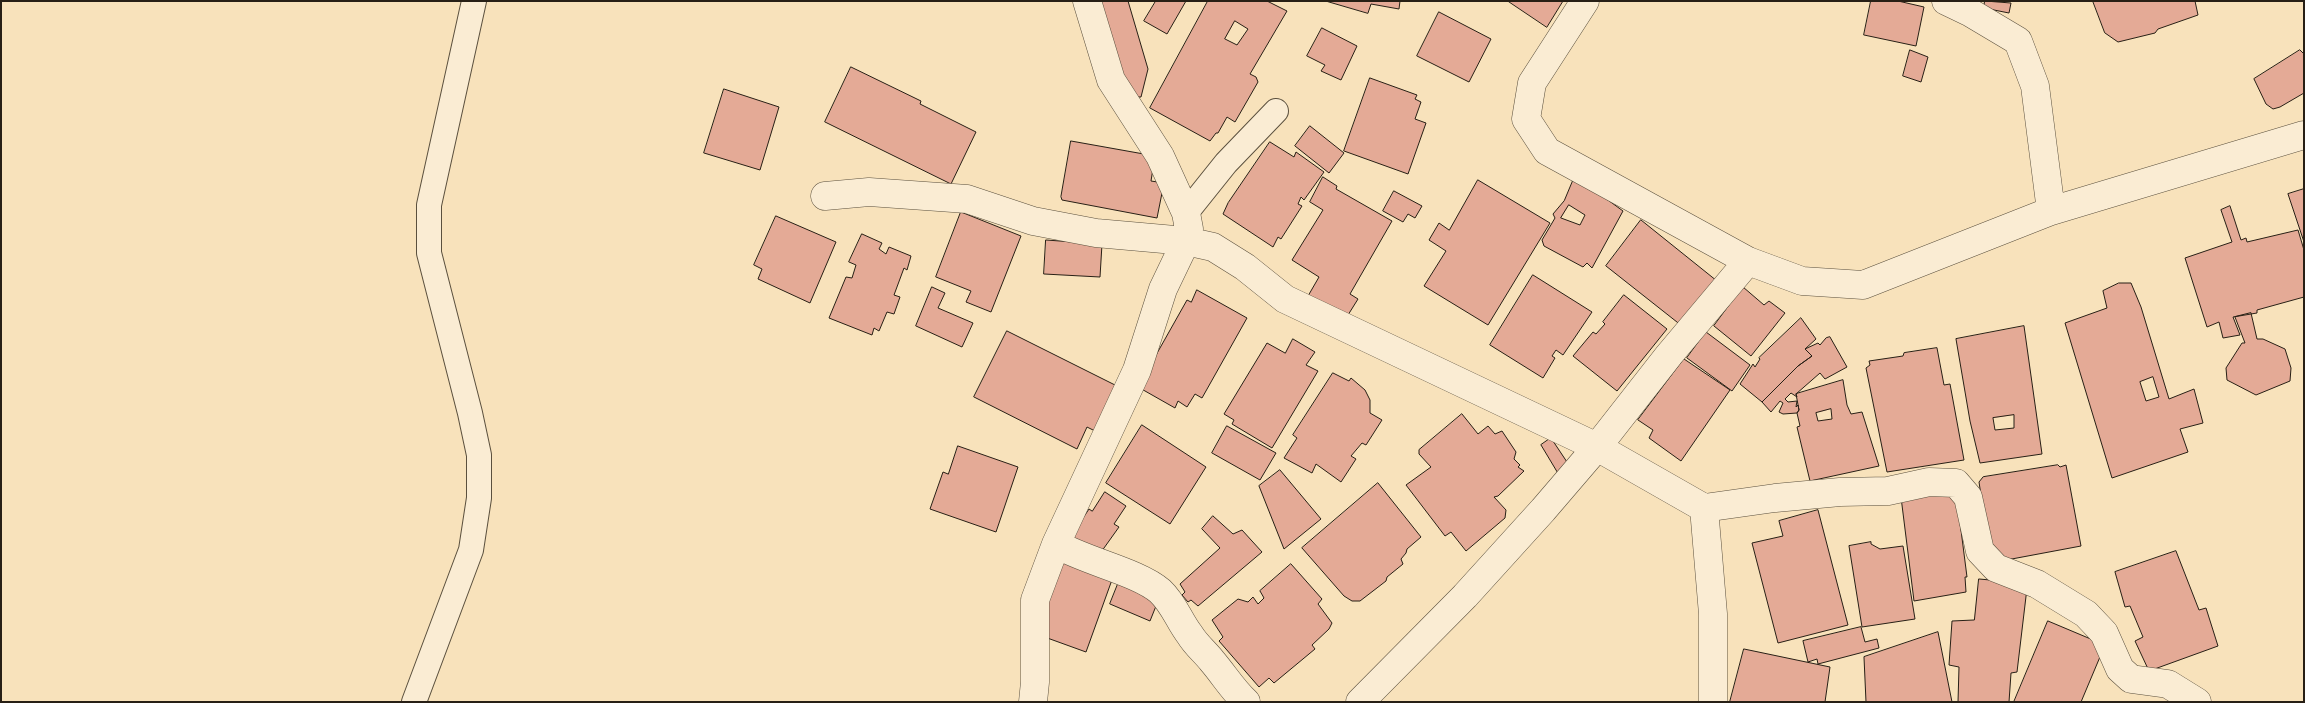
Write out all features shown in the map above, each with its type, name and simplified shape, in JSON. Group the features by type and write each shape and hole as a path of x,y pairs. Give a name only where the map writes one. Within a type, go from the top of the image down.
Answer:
{"street":[{"path":"1033,702 1036,682 1035,600 1056,544 1137,370 1164,288 1186,241 1189,229 1186,213 1160,156 1111,80 1087,1"},
{"path":"1585,1 1532,84 1526,119 1547,150 1748,261 1802,281 1863,286 2051,211 2304,135"},
{"path":"1946,1 1971,13 2018,41 2035,86 2051,211"},
{"path":"825,196 869,192 967,199 1034,221 1096,233 1186,241 1213,247 1245,267 1285,299 1597,447 1704,508 1822,494 1888,491 1929,482 1956,483 1968,497 1980,551 1996,568 2037,584 2086,614 2104,633 2120,669 2131,679 2168,684 2197,702"},
{"path":"1360,702 1466,596 1597,447 1669,355 1748,261"},
{"path":"1704,508 1713,614 1713,702"},
{"path":"1056,544 1072,553 1136,578 1160,591 1177,612 1190,636 1212,660 1235,692 1246,702"}],"lane":[{"path":"414,702 471,550 479,498 479,455 470,413 428,253 430,205 474,1"},
{"path":"1186,213 1226,163 1276,111"}],"building":[{"path":"1099,1 1128,1 1148,69 1141,97 1130,97"},
{"path":"1156,1 1186,1 1167,34 1144,21"},
{"path":"1208,1 1267,1 1287,11 1250,74 1256,77 1258,82 1235,122 1227,117 1218,133 1210,141 1150,108","holes":["1235,21 1248,29 1237,45 1225,39"]},
{"path":"1326,1 1400,1 1399,9 1371,4 1368,13"},
{"path":"1508,1 1563,1 1547,27"},
{"path":"1871,1 1898,1 1924,7 1916,46 1864,35"},
{"path":"1985,1 2011,3 2009,13 1984,8"},
{"path":"2093,1 2195,1 2198,15 2158,29 2155,33 2118,42 2105,33"},
{"path":"1439,12 1491,39 1469,82 1417,56"},
{"path":"1322,28 1357,46 1341,80 1321,71 1325,65 1307,56"},
{"path":"1910,50 1928,57 1921,82 1903,76"},
{"path":"2300,50 2304,54 2304,93 2273,109 2266,104 2254,79"},
{"path":"851,67 921,101 920,104 976,132 951,184 825,122"},
{"path":"1370,78 1417,95 1415,99 1421,102 1415,119 1426,123 1408,174 1344,151"},
{"path":"724,89 779,107 760,170 704,153"},
{"path":"1310,126 1344,153 1329,173 1295,146"},
{"path":"1071,141 1155,156 1151,181 1164,183 1157,218 1062,200"},
{"path":"1270,142 1294,157 1296,152 1324,172 1304,200 1301,197 1298,204 1302,206 1281,239 1278,237 1273,247 1223,214 1228,203"},
{"path":"1575,176 1623,211 1592,268 1587,263 1583,267 1544,246 1542,240 1555,218 1553,214 1564,201","holes":["1569,205 1585,215 1580,225 1561,218"]},
{"path":"1323,177 1337,186 1336,189 1392,221 1350,294 1358,299 1348,315 1308,296 1319,277 1292,260 1323,210 1310,202"},
{"path":"1478,180 1550,223 1488,325 1424,286 1446,251 1429,240 1439,223 1449,230"},
{"path":"2304,189 2304,242 2288,194"},
{"path":"1394,191 1422,206 1415,218 1408,214 1403,222 1383,211"},
{"path":"2230,206 2241,240 2246,238 2247,242 2298,230 2304,250 2304,297 2257,310 2257,313 2233,317 2240,335 2223,338 2219,322 2207,327 2185,258 2232,242 2221,210"},
{"path":"961,212 1021,236 991,312 966,302 971,291 936,277"},
{"path":"776,216 836,242 810,303 758,279 762,269 754,265"},
{"path":"1641,220 1717,281 1682,326 1606,266"},
{"path":"862,234 882,243 879,249 886,254 889,247 911,256 907,270 904,268 894,295 900,297 894,314 887,312 879,331 874,328 872,335 829,318 846,277 852,278 856,265 849,262"},
{"path":"1046,240 1102,244 1100,277 1044,274"},
{"path":"1533,275 1592,312 1563,355 1556,350 1552,356 1555,358 1543,378 1490,345"},
{"path":"2119,283 2131,283 2141,307 2169,399 2194,389 2203,423 2180,429 2188,452 2112,478 2065,323 2107,308 2103,291","holes":["2153,377 2159,397 2146,401 2140,382"]},
{"path":"932,287 945,293 938,308 973,323 962,347 916,326"},
{"path":"1743,287 1764,305 1769,301 1785,313 1751,356 1714,326"},
{"path":"1197,290 1247,318 1202,398 1195,394 1187,407 1178,401 1175,408 1138,387 1187,300 1191,302"},
{"path":"1624,295 1667,329 1617,391 1573,356 1593,332 1596,334 1605,324 1603,322"},
{"path":"2251,313 2257,339 2263,339 2285,349 2291,368 2290,381 2256,395 2227,380 2226,368 2242,343 2245,343 2235,317"},
{"path":"1801,318 1816,339 1805,349 1812,356 1798,366 1762,402 1740,384 1753,364 1755,367 1759,358"},
{"path":"2024,326 2042,454 1980,463 1970,421 1956,339","holes":["2014,415 2014,428 1995,430 1993,418"]},
{"path":"1007,331 1117,386 1095,431 1087,427 1077,449 974,397"},
{"path":"1706,332 1750,365 1732,391 1687,358"},
{"path":"1830,337 1847,367 1825,379 1820,373 1796,394 1797,397 1791,393 1785,399 1788,402 1797,401 1796,407 1798,405 1799,410 1797,413 1783,414 1779,412 1783,403 1780,401 1771,412 1762,402 1798,366 1812,356 1805,349 1818,343 1820,345 1826,338"},
{"path":"1293,339 1315,352 1306,365 1318,371 1272,448 1232,424 1234,420 1224,414 1267,343 1285,353"},
{"path":"1937,348 1944,385 1950,384 1964,460 1887,472 1866,368 1870,365 1869,361"},
{"path":"1684,359 1730,390 1681,461 1649,438 1653,430 1638,420"},
{"path":"1333,373 1349,381 1351,378 1365,390 1370,400 1370,413 1382,420 1366,445 1362,443 1351,456 1356,459 1341,482 1316,464 1312,473 1284,458 1297,438 1293,435"},
{"path":"1843,380 1847,405 1851,414 1862,412 1879,466 1810,481 1797,427 1800,426 1796,394","holes":["1831,409 1832,419 1818,421 1816,413"]},
{"path":"1462,414 1478,434 1488,426 1495,434 1502,431 1516,452 1514,459 1520,465 1518,467 1524,471 1498,496 1494,497 1506,510 1505,518 1466,551 1451,532 1445,536 1406,485 1431,467 1419,454 1419,450"},
{"path":"1142,425 1206,467 1170,524 1106,483"},
{"path":"1227,426 1276,453 1260,480 1212,453"},
{"path":"1551,438 1569,465 1559,475 1541,445"},
{"path":"958,446 1018,467 996,532 930,509 943,472 948,474"},
{"path":"2058,465 2060,467 2066,465 2081,546 2001,561 1990,555 1979,482 1983,477"},
{"path":"1280,470 1321,519 1284,549 1259,486"},
{"path":"1378,483 1421,537 1407,549 1401,559 1403,564 1387,577 1386,581 1360,601 1352,601 1344,596 1302,548"},
{"path":"1952,488 1957,499 1967,577 1965,577 1966,592 1914,601 1901,497"},
{"path":"1105,492 1126,506 1114,524 1119,527 1099,555 1071,536 1089,509 1092,511"},
{"path":"1818,510 1848,625 1778,643 1752,543 1783,536 1779,521"},
{"path":"1213,516 1233,534 1242,530 1262,552 1198,606 1191,600 1188,602 1182,595 1185,592 1180,584 1220,548 1202,529"},
{"path":"1871,542 1871,544 1880,549 1903,546 1915,619 1862,627 1849,546"},
{"path":"2176,551 2199,610 2206,608 2218,646 2149,671 2135,641 2143,637 2130,606 2125,607 2115,572"},
{"path":"1061,558 1113,577 1086,652 1039,635"},
{"path":"1291,564 1322,599 1318,604 1332,623 1329,629 1312,645 1315,649 1274,683 1269,678 1259,687 1219,641 1223,637 1212,620 1238,599 1248,602 1253,597 1258,604 1264,598 1260,591"},
{"path":"1120,579 1160,596 1150,621 1110,604"},
{"path":"1979,579 2024,583 2027,588 2017,672 2011,673 2009,702 1958,702 1959,667 1949,665 1952,621 1974,620"},
{"path":"2048,621 2105,645 2081,702 2014,702"},
{"path":"1861,627 1865,642 1877,639 1879,648 1818,664 1817,659 1808,662 1803,641"},
{"path":"1938,632 1952,702 1866,702 1864,657"},
{"path":"1744,649 1830,667 1825,702 1730,702"}]}
